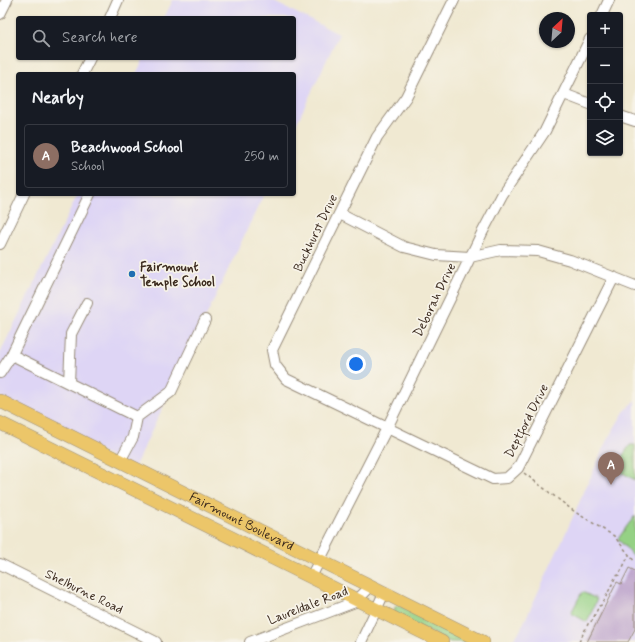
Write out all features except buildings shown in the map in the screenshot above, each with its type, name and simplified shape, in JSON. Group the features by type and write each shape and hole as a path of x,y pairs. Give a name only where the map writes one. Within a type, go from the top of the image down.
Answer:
{"main road":[{"name":"Fairmount Boulevard","path":"0,401 370,587 483,642"},
{"name":"Fairmount Boulevard","path":"0,423 442,642"}],"street":[{"path":"0,14 7,0"},
{"path":"111,16 118,0"},
{"name":"Buckhurst Drive","path":"387,428 286,379 275,365 272,350 377,137 406,96 454,0"},
{"path":"603,12 609,0"},
{"name":"Deborah Drive","path":"311,577 387,428 470,257 502,195 545,131 587,45"},
{"path":"83,72 89,60"},
{"path":"564,94 587,103"},
{"path":"623,117 635,121"},
{"path":"0,244 23,196"},
{"path":"0,373 12,355 89,196"},
{"path":"340,214 404,247 436,255 470,257 501,250 538,251 570,260 635,286"},
{"name":"Deptford Drive","path":"387,428 493,479 507,478 518,468 614,278"},
{"path":"69,383 71,334 87,303"},
{"path":"120,461 133,437 137,418 171,392 205,320"},
{"path":"12,355 137,418"},
{"name":"Shelburne Road","path":"0,564 156,642"},
{"name":"Laureldale Road","path":"250,642 358,600 370,587"},
{"path":"361,642 384,593"}],"path":[{"path":"524,474 575,512 614,536 635,562"},
{"path":"579,642 599,606 602,606 616,576 619,574 629,555"}],"shaded area":[{"path":"173,0 270,0 339,34 296,125 296,72 137,72 143,60 296,60 296,16 165,16"},
{"name":"Fairmount Temple School","path":"77,196 263,196 134,468 0,401 0,353"},
{"path":"635,400 635,642 511,642 520,631 607,440 624,412"}],"green space":[{"path":"630,445 635,445 635,480 614,468"},
{"path":"635,516 635,558 618,539"},
{"path":"582,592 597,599 587,622 571,613"},
{"path":"398,605 476,642 450,642 399,617 394,612 395,607"}],"place":[{"name":"Fairmount Temple School","path":"132,274"},
{"name":"Beachwood School","path":"611,485"}]}
